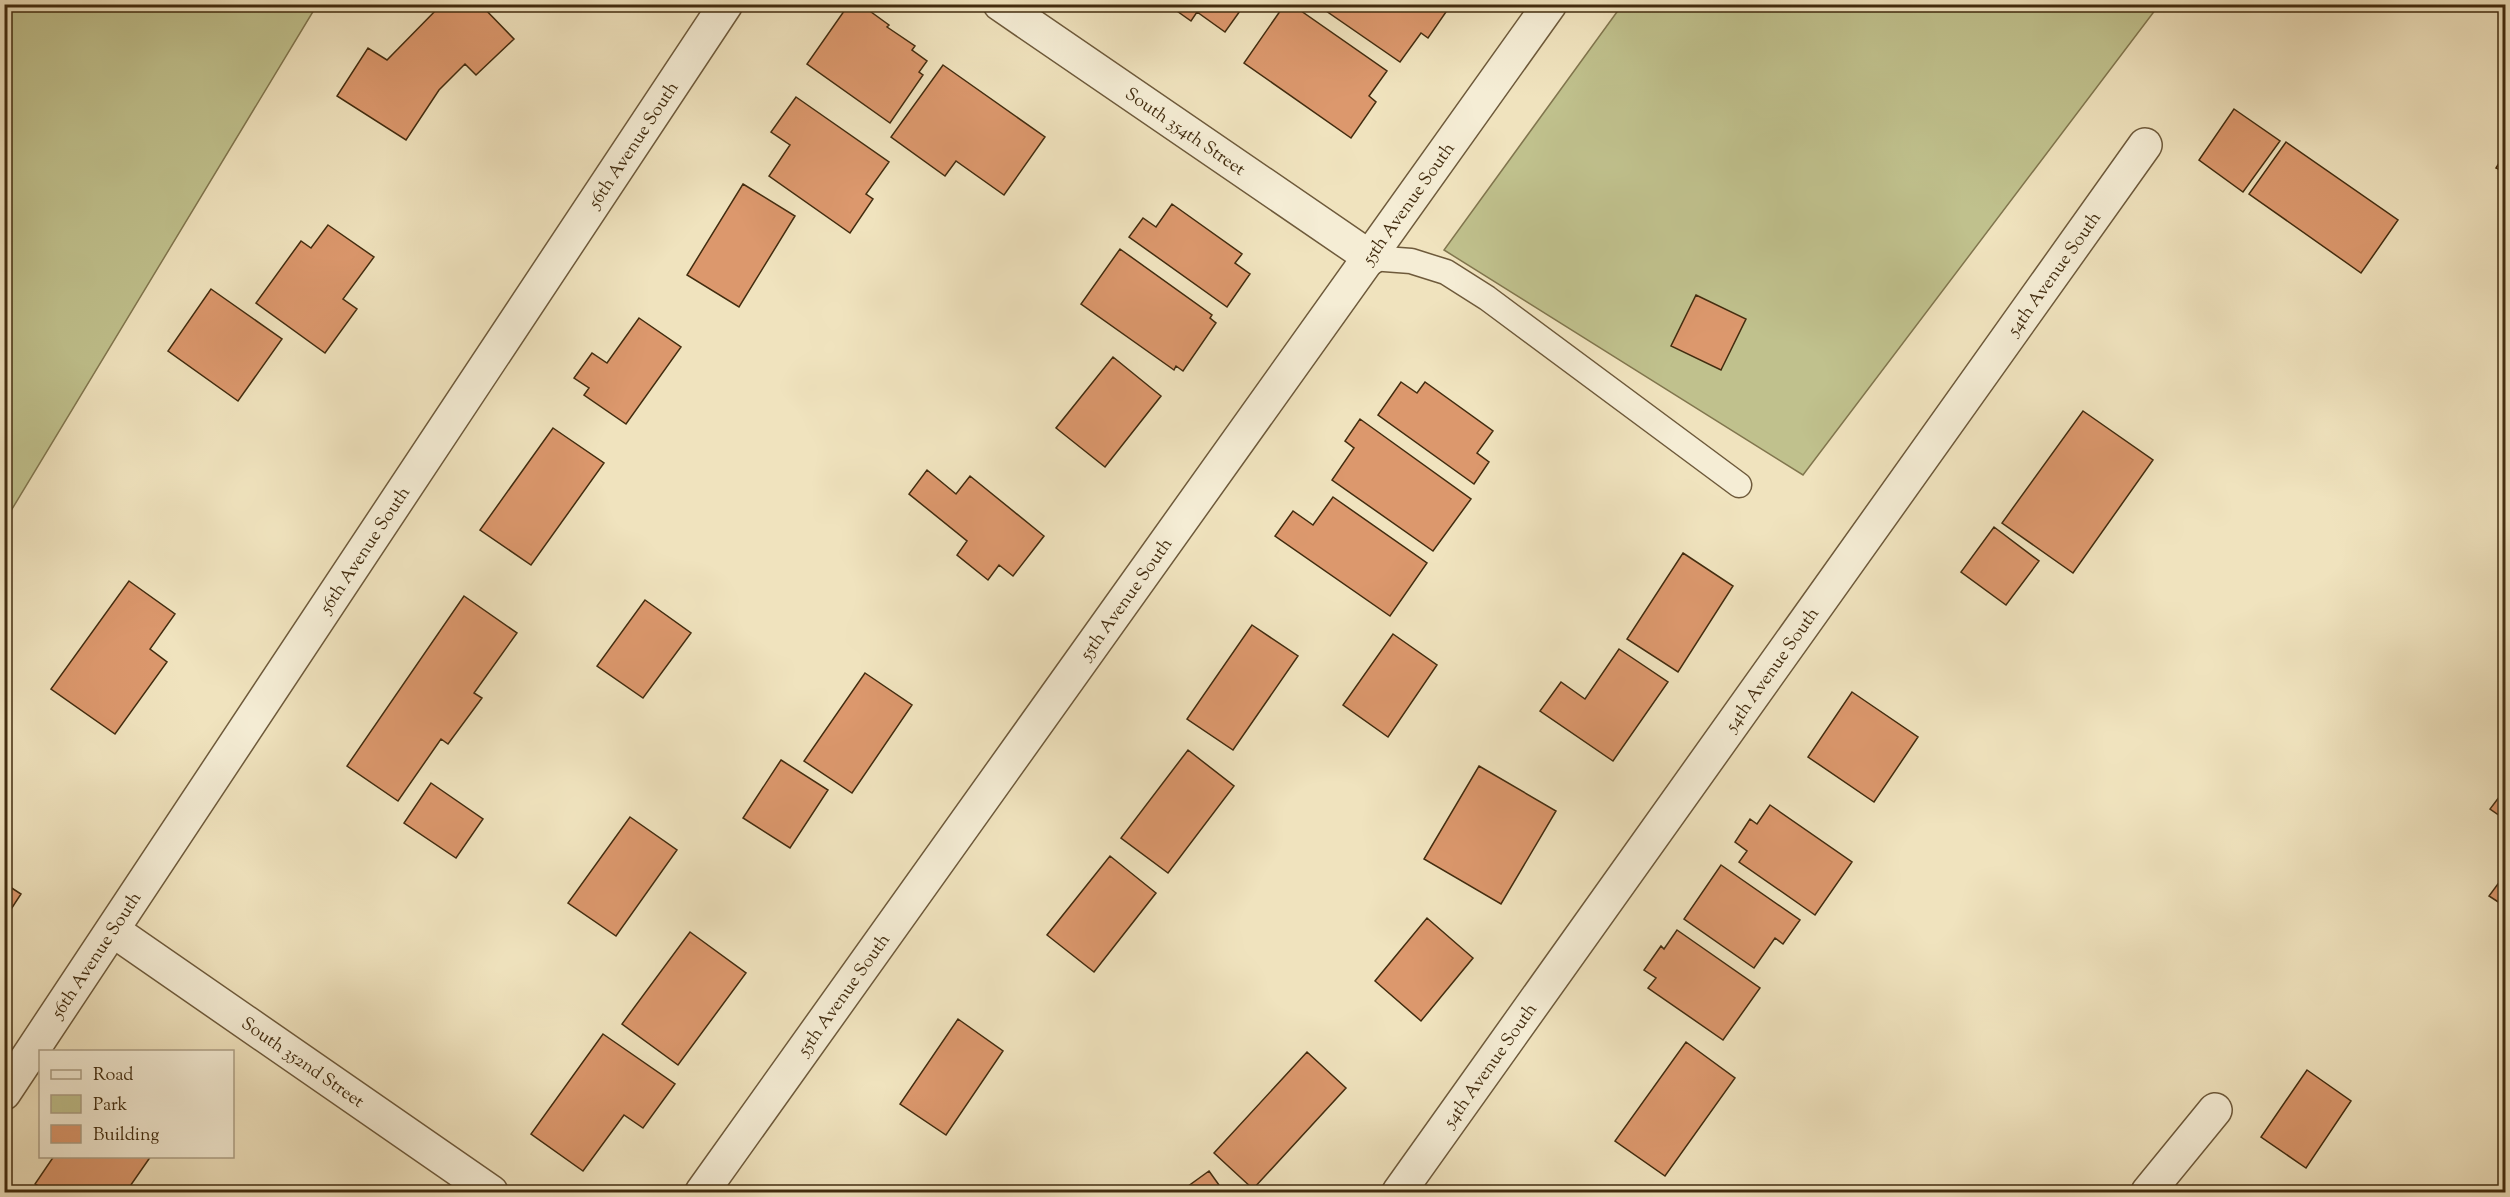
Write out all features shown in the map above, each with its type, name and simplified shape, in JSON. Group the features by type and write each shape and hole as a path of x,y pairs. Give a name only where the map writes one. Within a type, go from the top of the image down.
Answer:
{"street":[{"name":"56th Avenue South","path":"4,1093 114,931 726,4"},
{"name":"South 354th Street","path":"1000,4 1371,258"},
{"name":"55th Avenue South","path":"702,1192 1371,258 1550,4"},
{"name":"54th Avenue South","path":"1399,1192 2145,145"},
{"name":"South 352nd Street","path":"114,931 491,1192"},
{"path":"2148,1192 2215,1110"}],"lane":[{"path":"1371,258 1411,261 1446,272 1487,298 1739,485"}],"green space":[{"path":"4,5 317,5 9,514 4,512"},
{"path":"1622,5 2159,5 1803,475 1444,250"}],"building":[{"path":"442,4 480,4 514,39 476,75 465,64 439,90 406,140 337,96 368,48 387,60"},
{"path":"849,4 860,4 889,25 887,27 915,46 912,50 927,61 919,72 923,75 890,123 807,64"},
{"path":"1167,4 1245,4 1225,32 1197,12 1191,21"},
{"path":"1285,4 1291,4 1387,71 1369,96 1376,102 1351,138 1244,63"},
{"path":"1316,4 1445,4 1442,9 1446,12 1428,38 1421,33 1400,62"},
{"path":"943,65 1045,137 1004,195 956,161 945,176 891,137"},
{"path":"796,97 889,162 866,194 873,199 850,233 769,176 790,145 771,132"},
{"path":"2234,109 2280,141 2243,192 2199,160"},
{"path":"2286,142 2398,220 2361,273 2249,194"},
{"path":"2506,152 2506,173 2496,168"},
{"path":"743,184 795,216 739,307 687,275"},
{"path":"1172,204 1242,254 1235,263 1250,274 1227,307 1129,237 1143,218 1156,227"},
{"path":"328,225 374,257 343,299 357,309 325,353 256,303 301,241 311,248"},
{"path":"1120,249 1212,315 1210,318 1216,323 1183,371 1176,366 1174,370 1081,304"},
{"path":"211,289 282,339 238,401 168,351"},
{"path":"1696,295 1746,319 1721,370 1671,346"},
{"path":"639,318 681,347 626,424 584,395 589,388 574,378 592,353 607,363"},
{"path":"1113,357 1161,396 1105,467 1056,428"},
{"path":"1401,382 1417,393 1425,382 1493,431 1477,453 1489,462 1474,484 1378,415"},
{"path":"2083,411 2153,460 2073,573 2002,523"},
{"path":"1360,419 1471,499 1433,551 1332,480 1354,448 1345,441"},
{"path":"553,428 604,463 531,565 480,530"},
{"path":"927,470 956,494 970,476 1044,536 1013,576 999,565 988,580 957,555 967,541 909,494"},
{"path":"1333,497 1427,563 1390,616 1275,536 1293,511 1313,525"},
{"path":"1994,527 2039,561 2006,605 1961,572"},
{"path":"1683,553 1733,586 1678,672 1627,639"},
{"path":"129,581 175,614 150,649 167,662 115,734 51,689"},
{"path":"464,596 517,633 474,693 482,698 448,744 441,739 398,801 347,766"},
{"path":"645,600 691,633 643,698 597,666"},
{"path":"1252,625 1298,656 1233,750 1187,719"},
{"path":"1393,634 1437,665 1388,737 1343,705"},
{"path":"1619,649 1668,682 1613,761 1540,711 1561,682 1585,699"},
{"path":"865,673 912,705 852,793 804,761"},
{"path":"1852,692 1918,737 1874,802 1808,757"},
{"path":"1188,750 1234,786 1168,873 1121,838"},
{"path":"781,760 828,790 790,848 743,818"},
{"path":"1479,766 1556,811 1501,904 1424,859"},
{"path":"431,783 483,819 456,858 404,823"},
{"path":"2506,788 2506,820 2490,809"},
{"path":"1770,805 1852,862 1815,915 1739,862 1747,851 1735,842 1750,819 1757,824"},
{"path":"630,817 677,850 616,936 568,903"},
{"path":"1110,856 1156,893 1094,972 1047,935"},
{"path":"1721,865 1800,920 1783,944 1775,938 1754,968 1684,919"},
{"path":"2506,873 2506,907 2489,896"},
{"path":"4,883 21,894 4,920"},
{"path":"1427,918 1473,958 1421,1021 1375,981"},
{"path":"1677,930 1760,988 1723,1040 1648,988 1656,978 1644,970 1661,946 1664,949"},
{"path":"690,932 746,973 678,1065 622,1024"},
{"path":"958,1019 1003,1051 946,1135 900,1104"},
{"path":"603,1034 675,1084 643,1128 624,1115 583,1171 531,1134"},
{"path":"1686,1042 1735,1078 1665,1176 1615,1141"},
{"path":"1307,1052 1346,1088 1253,1189 1214,1153"},
{"path":"2307,1070 2351,1101 2306,1168 2261,1137"},
{"path":"53,1158 150,1158 126,1192 48,1192 35,1184"},
{"path":"1209,1171 1224,1192 1180,1192"}]}
